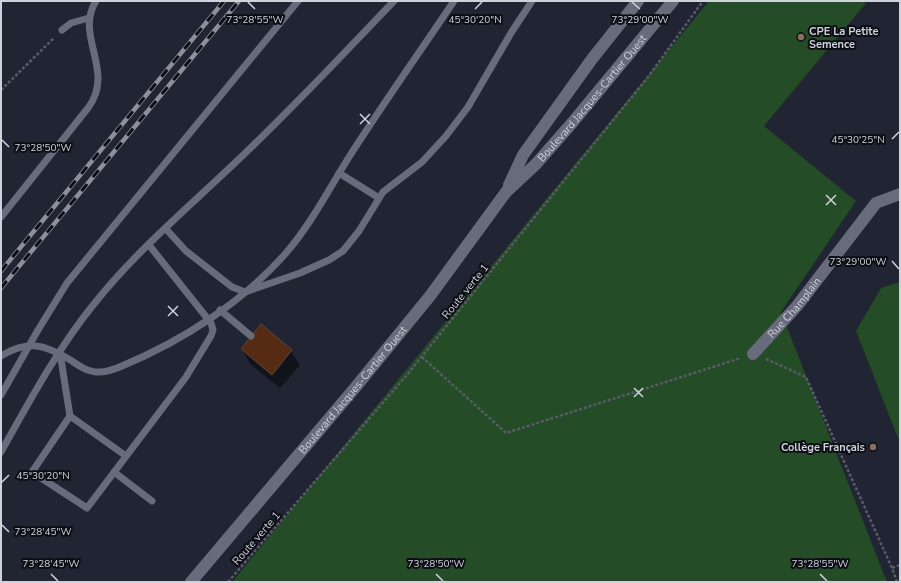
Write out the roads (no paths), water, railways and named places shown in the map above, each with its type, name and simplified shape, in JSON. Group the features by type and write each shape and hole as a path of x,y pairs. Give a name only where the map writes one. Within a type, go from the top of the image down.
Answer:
{"main road":[{"name":"Boulevard Jacques-Cartier Ouest","path":"506,192 523,155 592,59 638,1"},
{"name":"Boulevard Jacques-Cartier Ouest","path":"191,582 354,389 430,296 506,192 536,164 572,123 673,1"},
{"name":"Rue Champlain","path":"753,354 797,306 876,203 900,194"}],"lane":[{"path":"1,217 93,101 97,93 99,77 88,23 96,1"},
{"path":"1,395 29,346 72,277 298,1"},
{"path":"1,452 25,409 60,354 105,290 149,245 248,150 394,1"},
{"path":"1,356 11,351 29,346 45,346 92,372 111,370 159,348 208,319 245,292 286,253 454,1"},
{"path":"166,229 192,256 232,287 245,292 300,273 329,260 352,241 378,198 387,189 422,162 459,120 532,1"},
{"path":"62,30 71,23 89,18"},
{"path":"339,173 378,198"},
{"path":"60,354 70,416 32,472 87,508 195,364 213,330 208,319 149,245"},
{"path":"220,310 251,336"},
{"path":"70,416 126,456"},
{"path":"114,472 152,500"}],"railway":[{"path":"1,271 224,1"},
{"path":"1,288 239,1"}],"place":[{"name":"CPE La Petite Semence","path":"801,37"},
{"name":"Collège Français","path":"873,447"}]}
